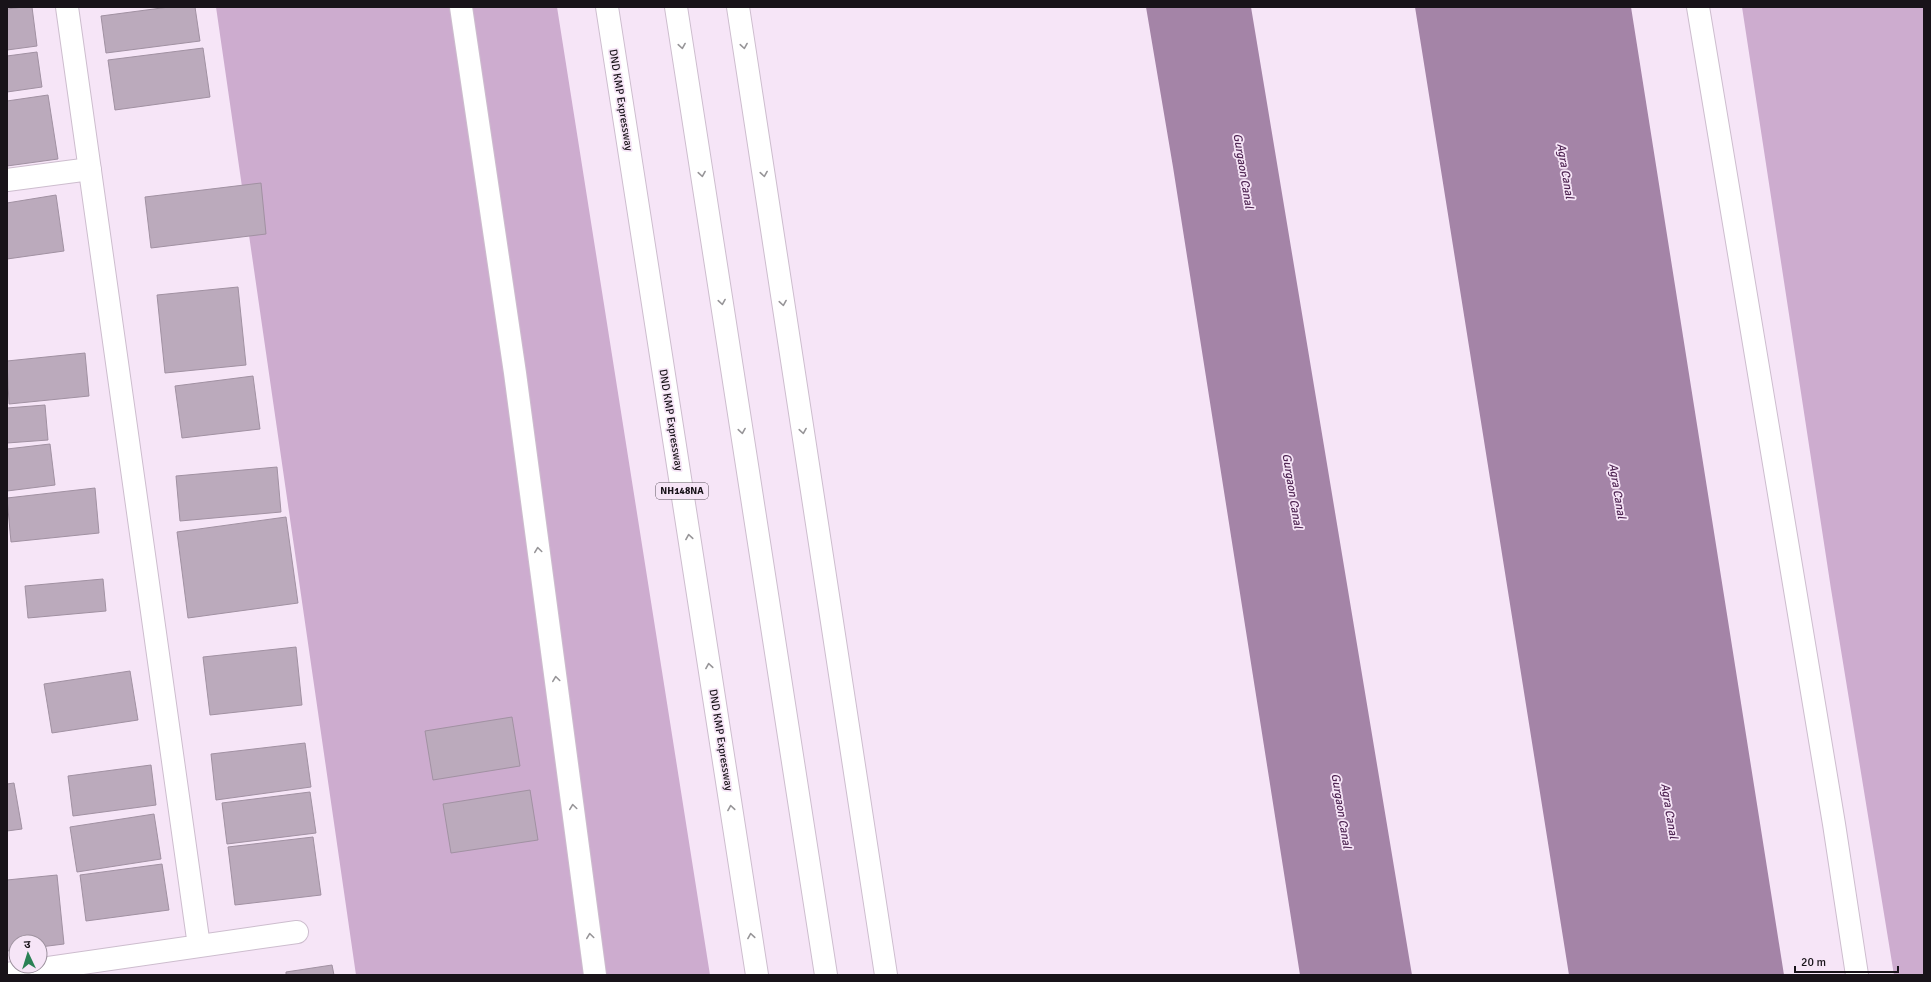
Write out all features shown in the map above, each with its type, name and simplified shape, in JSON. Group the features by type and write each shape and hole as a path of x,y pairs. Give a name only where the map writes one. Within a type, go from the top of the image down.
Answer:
{"main road":[{"path":"67,7 199,946"},
{"path":"461,7 516,381 595,975"},
{"name":"DND KMP Expressway","path":"607,7 757,975"},
{"path":"676,7 826,975"},
{"path":"738,7 886,975"},
{"path":"1698,7 1834,824 1857,975"},
{"path":"7,180 90,169"},
{"path":"7,974 297,932"}],"shaded area":[{"path":"216,7 557,7 710,975 356,975"},
{"path":"1742,7 1924,7 1924,975 1894,975 1831,589"}],"water":[{"name":"Gurgaon Canal","path":"1146,7 1251,7 1412,975 1300,975 1173,167"},
{"name":"Agra Canal","path":"1415,7 1631,7 1784,975 1569,975"}],"building":[{"path":"32,7 37,46 7,50 7,9"},
{"path":"169,7 195,7 200,41 106,53 101,16"},
{"path":"203,48 210,97 115,110 108,60"},
{"path":"37,52 42,87 7,92 7,56"},
{"path":"48,95 58,159 7,166 7,101"},
{"path":"261,183 266,234 151,248 145,197"},
{"path":"56,195 64,251 7,259 7,203"},
{"path":"238,287 246,365 165,373 157,295"},
{"path":"85,353 89,396 9,404 7,361"},
{"path":"253,376 260,429 182,438 175,386"},
{"path":"45,405 48,440 7,443 7,408"},
{"path":"50,444 55,485 7,491 7,449"},
{"path":"277,467 281,512 180,521 176,476"},
{"path":"95,488 99,533 11,542 7,498"},
{"path":"286,517 298,603 188,618 177,532"},
{"path":"103,579 106,611 28,618 25,586"},
{"path":"296,647 302,705 210,715 203,657"},
{"path":"130,671 138,720 52,733 44,684"},
{"path":"512,717 520,766 433,780 425,731"},
{"path":"305,743 311,787 216,800 211,754"},
{"path":"151,765 156,805 73,816 68,776"},
{"path":"14,783 22,829 7,831 7,784"},
{"path":"530,790 538,840 451,853 443,804"},
{"path":"310,792 316,833 227,844 222,803"},
{"path":"154,814 161,859 77,872 70,827"},
{"path":"313,837 321,895 235,905 228,847"},
{"path":"162,864 169,910 86,921 80,875"},
{"path":"57,875 64,944 48,946 48,934 8,934 7,951 7,880"},
{"path":"332,965 334,975 286,975 286,972"}]}
